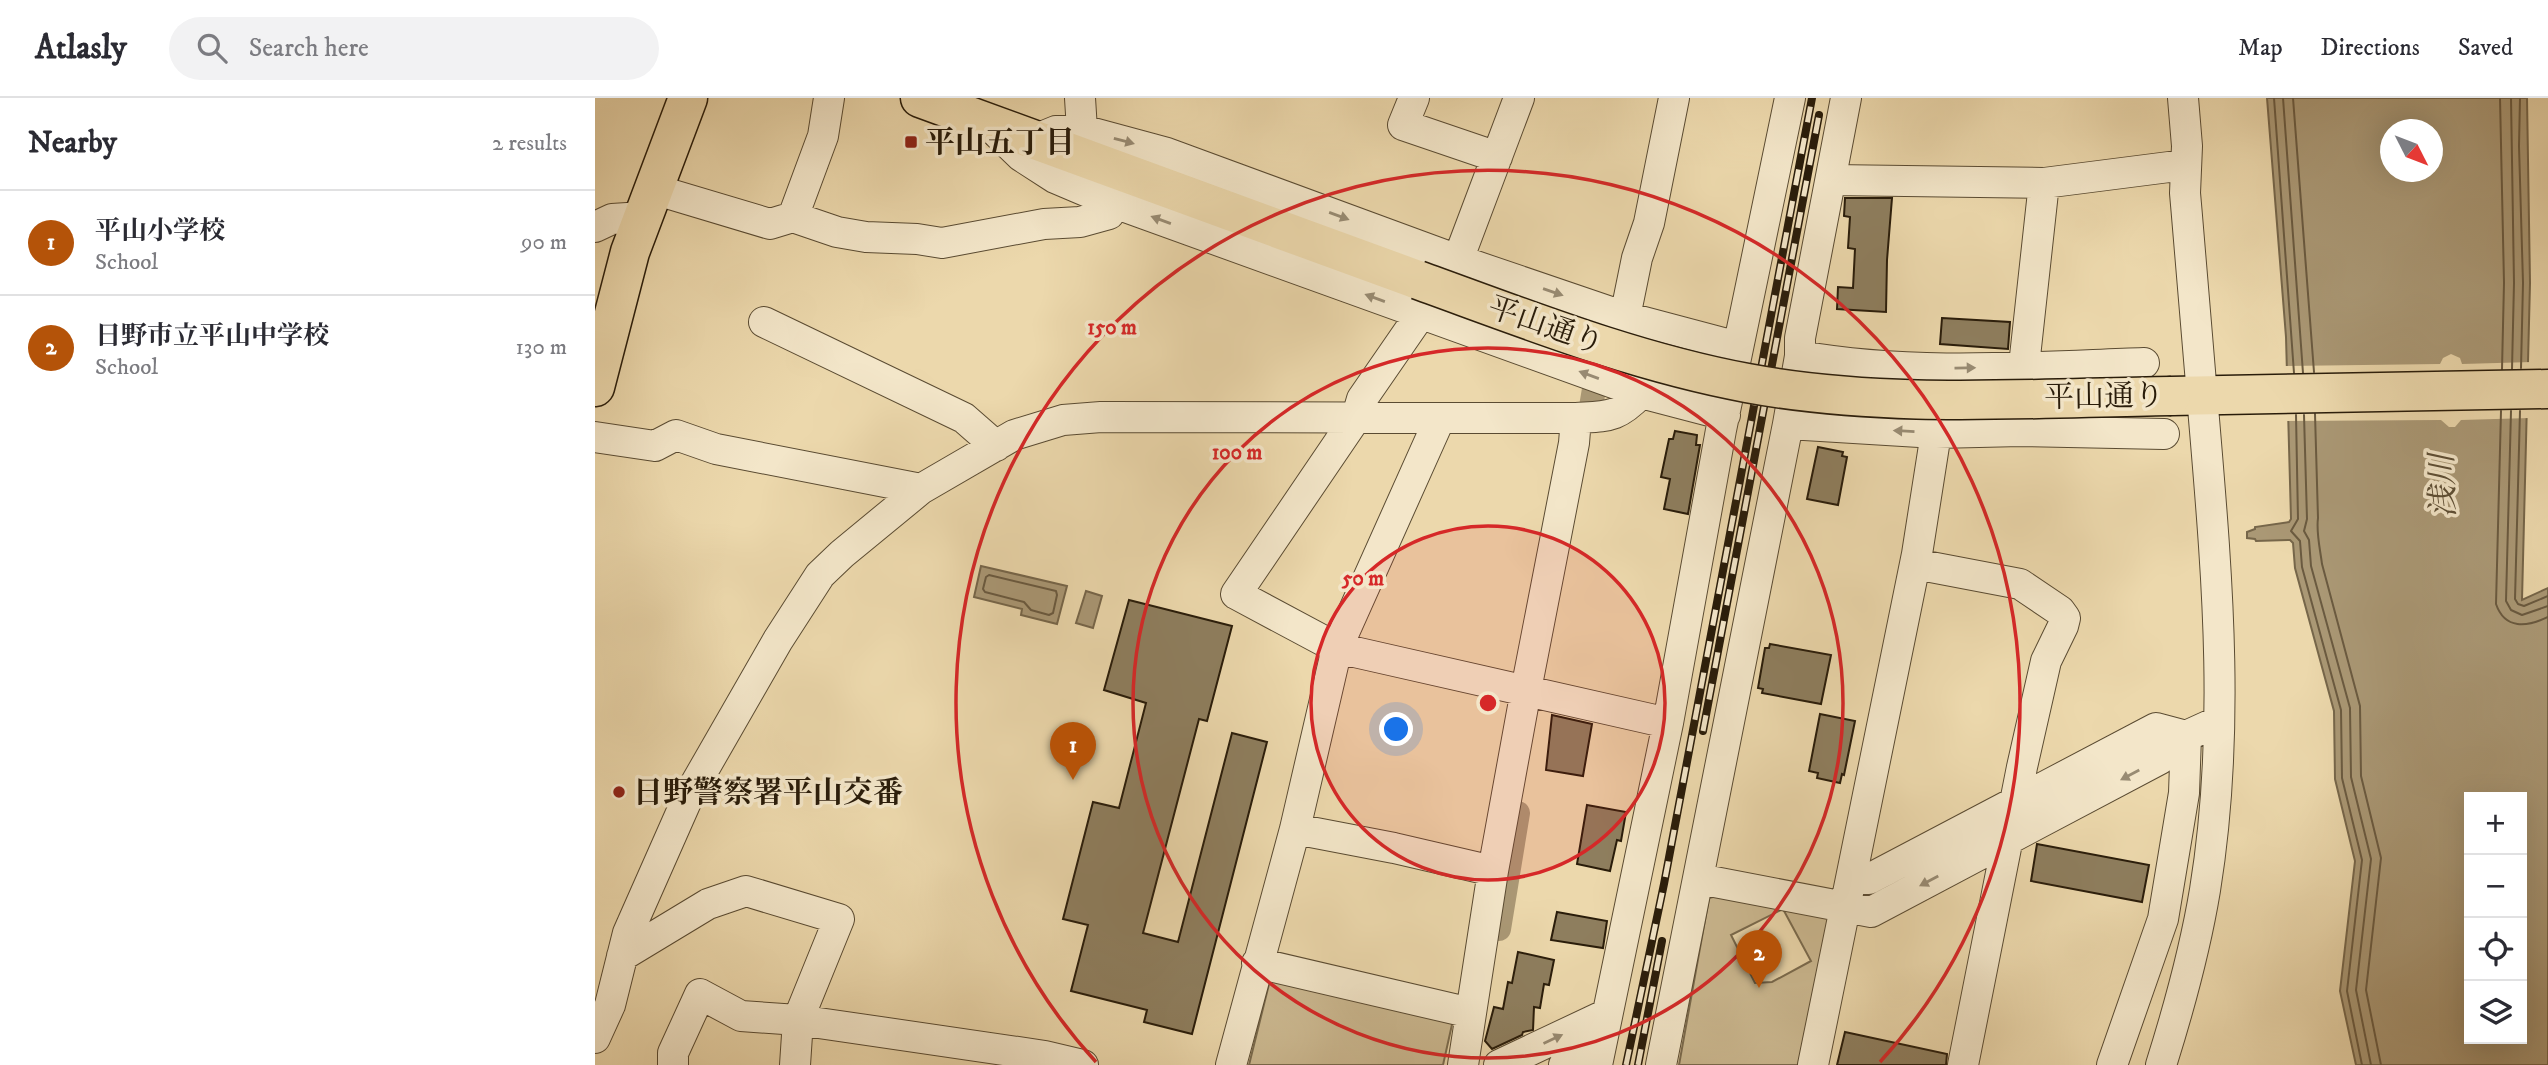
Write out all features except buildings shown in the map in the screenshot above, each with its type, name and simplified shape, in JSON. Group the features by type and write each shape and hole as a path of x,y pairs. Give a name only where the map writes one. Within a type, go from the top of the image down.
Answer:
{"main road":[{"path":"595,387 614,307 648,203 688,98"},
{"name":"平山通り","path":"920,98 1034,139 1420,297 1557,331 1618,351 1695,371 1768,387 1814,393 1924,400 2548,389"}],"street":[{"path":"793,217 823,136 829,98"},
{"path":"1080,98 1081,130"},
{"path":"1414,98 1403,125 1497,156"},
{"path":"1519,98 1458,260 1420,297 1362,399 1357,416 1236,594 1337,648 1668,723"},
{"path":"1625,317 1637,258 1650,223 1674,98"},
{"path":"1564,1065 1599,1056 1668,723 1738,346 1790,98"},
{"path":"1661,1065 1788,424 1800,356 1800,338 1846,98"},
{"path":"2161,1065 2188,974 2205,890 2215,800 2219,721 2218,576 2197,395 2185,193 2187,146 2183,98"},
{"path":"986,122 1021,156 1055,178 1114,203 1420,297 1484,337 1641,393 1725,415"},
{"path":"1034,139 1056,131 1081,130 1167,153 1458,260 1507,287 1738,346"},
{"path":"1832,180 2044,183 2169,167 2186,168"},
{"path":"2021,418 2044,183"},
{"path":"595,227 648,203 770,224 793,217 837,232 942,243 1044,224 1097,219 1109,214 1114,203"},
{"path":"1484,337 1508,316 1507,287"},
{"path":"1507,287 1526,320 1536,327 1622,355 1721,382"},
{"path":"764,322 964,418 996,446"},
{"path":"1800,356 1911,368 2144,363"},
{"path":"595,1038 610,1005 628,933 689,795 801,602 820,575 842,554 921,489 1014,435 1063,420 1101,417 1357,416 1576,418 1616,414 1625,410 1641,393"},
{"path":"1806,395 2164,434"},
{"path":"1231,1065 1295,829 1337,648 1440,418"},
{"path":"1463,1065 1493,871 1574,443 1576,418"},
{"path":"1788,424 1936,433 2021,418"},
{"path":"1813,1065 1915,564 1936,433"},
{"path":"595,437 655,446 676,435 716,449 921,489"},
{"path":"1915,564 2020,584 2060,611 2064,618 2063,626 2046,661 1963,1065"},
{"path":"1849,892 1871,912 2160,759 2186,736 2219,721"},
{"path":"1699,879 1775,895 1849,892 2156,727 2186,736"},
{"path":"2112,1065 2163,919 2184,793 2186,736"},
{"path":"1295,829 1493,871"},
{"path":"622,956 708,904 746,891 839,919 798,1020 795,1065"},
{"path":"1258,964 1471,1013"},
{"path":"673,1065 673,1053 701,994 741,1016 798,1020 1083,1065"},
{"path":"1499,1065 1607,1014"}],"shaded area":[{"path":"1717,896 1827,917 1831,921 1804,1065 1679,1065 1709,898","holes":["1783,909 1811,961 1772,982 1755,983 1731,935"]},
{"path":"1271,976 1453,1020 1443,1065 1249,1065"}],"water":[{"name":"浅川","path":"2267,98 2527,98 2530,283 2522,600 2548,588 2548,1065 2356,1065 2340,991 2355,861 2335,779 2334,711 2295,568 2293,543 2290,540 2256,541 2247,538 2247,532 2255,527 2289,522 2286,337"},
{"path":"981,566 1067,586 1057,624 1021,615 1022,609 974,597"},
{"path":"1086,591 1102,596 1093,628 1076,623"}],"pier":[{"path":"2451,354 2460,358 2462,364 2532,362 2530,418 2461,420 2455,427 2449,427 2441,420 2285,421 2284,366 2440,364 2443,358"}],"waterway":[{"path":"1591,407 1594,389"},
{"path":"1499,929 1518,813"}],"railway":[{"path":"1626,1065 1664,884 1812,98"},
{"path":"1703,731 1819,115"},
{"path":"1638,1065 1662,941"}],"place":[{"name":"平山五丁目","path":"911,142"},
{"name":"平山小学校","path":"1073,780"},
{"name":"日野警察署平山交番","path":"619,792"},
{"name":"日野市立平山中学校","path":"1759,988"}]}
